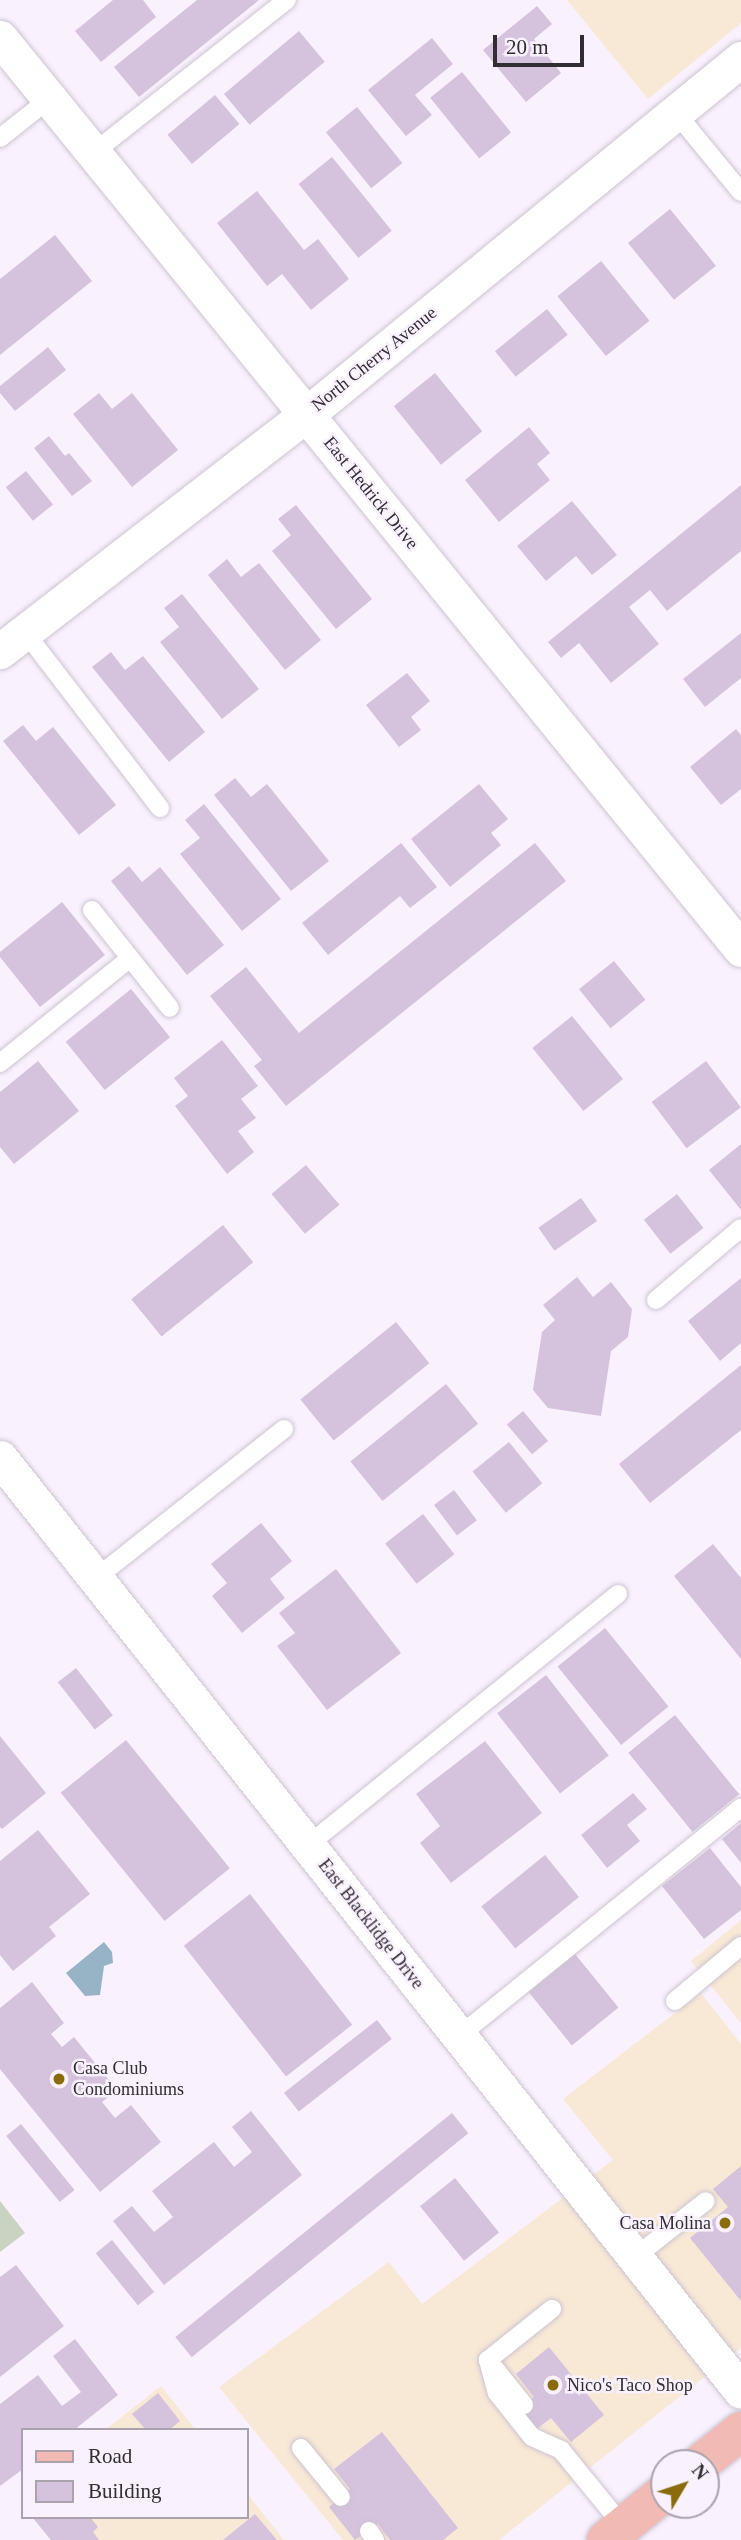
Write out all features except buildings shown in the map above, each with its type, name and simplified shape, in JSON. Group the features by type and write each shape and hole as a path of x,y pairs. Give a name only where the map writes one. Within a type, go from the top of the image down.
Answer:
{"main road":[{"path":"718,2449 741,2431"},
{"path":"615,2533 650,2504"}],"street":[{"name":"East Hedrick Drive","path":"0,38 741,949"},
{"name":"North Cherry Avenue","path":"12,641 307,414 741,59"},
{"name":"East Blacklidge Drive","path":"0,1458 741,2391"}],"lane":[{"path":"93,153 286,0"},
{"path":"0,138 49,99"},
{"path":"676,113 741,192"},
{"path":"12,641 160,808"},
{"path":"92,910 170,1008"},
{"path":"0,1063 130,958"},
{"path":"656,1300 741,1228"},
{"path":"96,1578 284,1429"},
{"path":"308,1845 618,1594"},
{"path":"459,2036 741,1808"},
{"path":"675,2001 741,1946"},
{"path":"635,2257 706,2200"},
{"path":"488,2360 552,2309"},
{"path":"488,2360 524,2404"},
{"path":"488,2360 497,2393 532,2437 561,2450"},
{"path":"541,2425 561,2450 615,2533"},
{"path":"301,2448 341,2497"}],"shaded area":[{"path":"567,0 741,0 741,23 648,99"},
{"path":"741,1920 741,2023 691,1961"},
{"path":"701,1993 741,2044 741,2348 499,2540 343,2540 219,2387 389,2262 422,2304 613,2160 563,2099"},
{"path":"161,2386 194,2428 108,2428"},
{"path":"248,2494 284,2540 51,2540 34,2519 248,2519"}],"green space":[{"path":"0,2201 25,2233 0,2252"}],"water":[{"path":"104,1942 112,1952 113,1963 104,1966 100,1995 85,1996 66,1973"}],"place":[{"name":"Casa Club Condominiums","path":"59,2079"},
{"name":"Casa Molina","path":"725,2223"},
{"name":"Nico's Taco Shop","path":"553,2385"}]}
